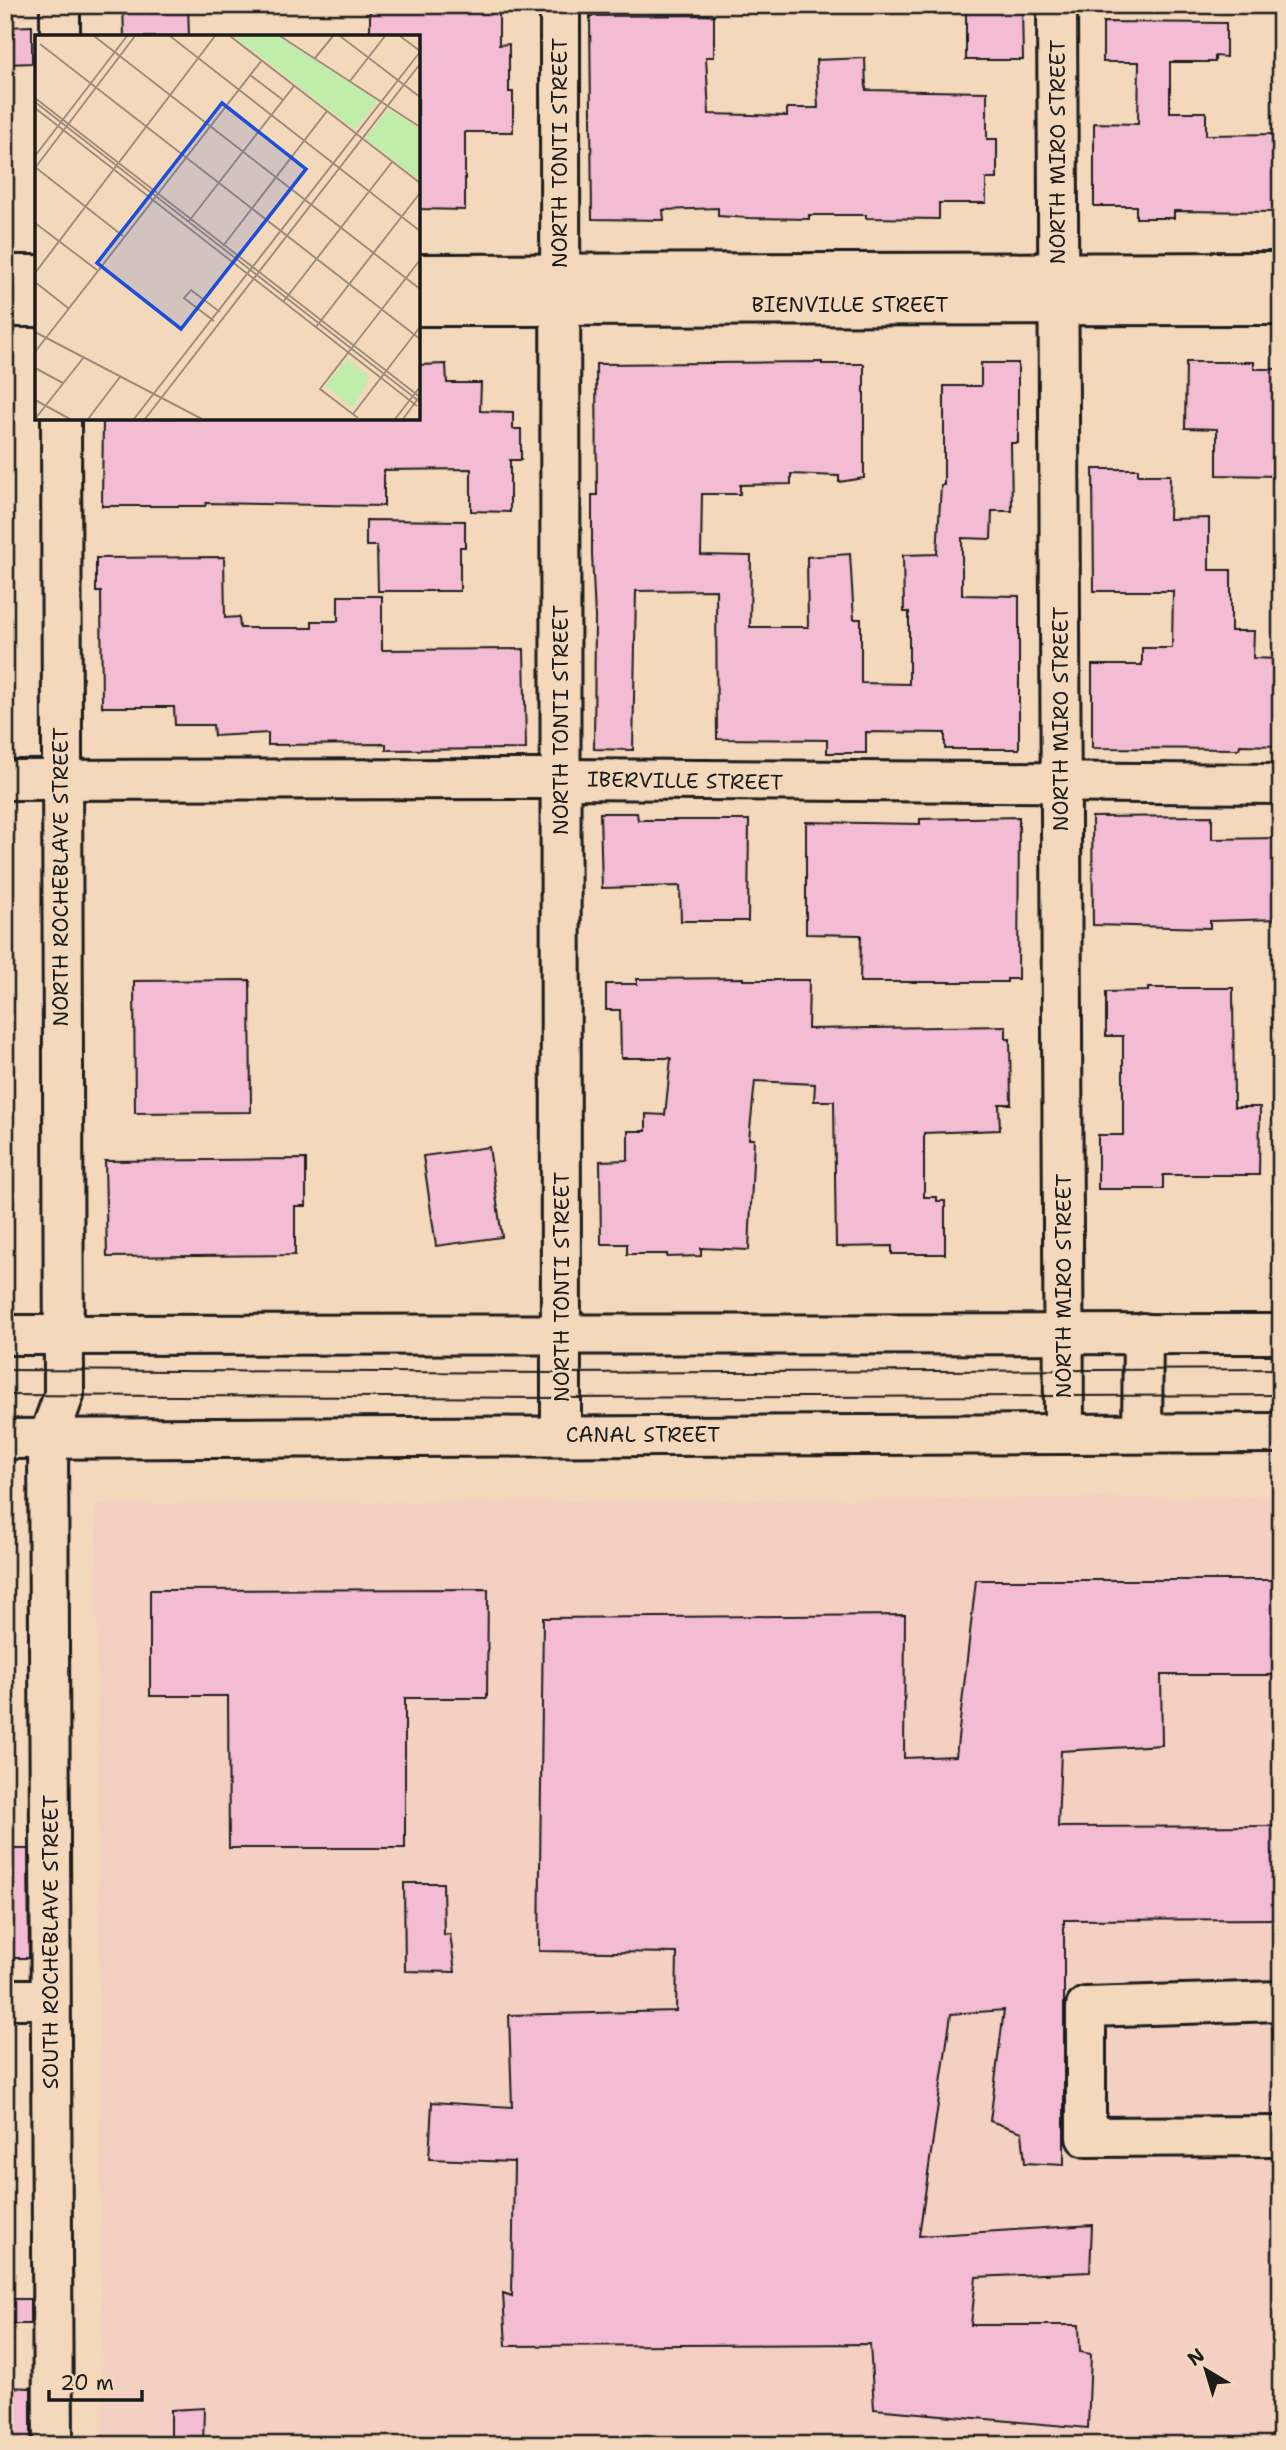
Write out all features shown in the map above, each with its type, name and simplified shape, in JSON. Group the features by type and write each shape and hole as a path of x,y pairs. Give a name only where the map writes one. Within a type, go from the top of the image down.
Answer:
{"street":[{"path":"60,5 60,35"},
{"name":"NORTH TONTI STREET","path":"560,5 561,1436"},
{"name":"NORTH MIRO STREET","path":"1057,5 1064,1434"},
{"name":"BIENVILLE STREET","path":"1059,289 1281,272"},
{"name":"BIENVILLE STREET","path":"420,274 561,290"},
{"path":"5,275 35,275"},
{"name":"BIENVILLE STREET","path":"420,306 561,290 1059,289 1281,304"},
{"path":"5,307 35,307"},
{"name":"NORTH ROCHEBLAVE STREET","path":"48,1439 64,1395 61,420"},
{"name":"IBERVILLE STREET","path":"5,780 561,779 1061,785 1281,784"},
{"path":"5,1335 1064,1332 1281,1334"},
{"path":"1142,1433 1143,1333"},
{"name":"CANAL STREET","path":"5,1439 1281,1433"},
{"name":"SOUTH ROCHEBLAVE STREET","path":"48,1439 53,2445"},
{"path":"5,1998 50,1999"},
{"path":"1281,2001 1086,2007 1086,2137 1281,2136"}],"shaded area":[{"path":"1281,1497 1281,2445 102,2445 96,1504"}],"building":[{"path":"123,5 188,5 189,35 124,35"},
{"path":"370,5 499,5 499,45 509,44 509,92 513,92 513,132 465,132 465,210 420,209 420,35 370,35"},
{"path":"966,5 1022,5 1023,60 966,60"},
{"path":"714,15 714,57 706,57 709,114 787,116 787,108 818,108 816,60 865,58 866,90 987,92 987,139 997,139 997,179 986,179 986,203 939,203 939,219 866,218 866,215 809,215 809,219 749,218 718,216 718,208 663,210 664,220 592,219 590,16"},
{"path":"1103,22 1226,23 1226,57 1215,56 1215,62 1170,62 1170,112 1206,112 1206,135 1281,134 1281,212 1174,211 1174,218 1136,218 1136,206 1094,206 1094,123 1138,124 1139,62 1103,62"},
{"path":"32,26 32,63 5,64 5,27"},
{"path":"1186,362 1254,362 1254,369 1281,369 1281,476 1217,475 1217,429 1185,428"},
{"path":"981,363 1018,363 1018,443 1011,443 1012,511 992,511 991,539 962,538 962,595 1019,596 1019,749 945,749 945,733 866,732 866,753 827,753 827,740 717,739 716,590 636,591 633,750 594,749 592,495 597,495 596,364 864,364 864,478 839,482 839,476 791,474 791,484 740,485 740,494 702,494 701,555 751,556 750,627 808,627 807,557 850,554 854,619 861,619 861,683 909,684 909,612 904,612 903,555 937,554 941,485 944,485 944,386 981,386"},
{"path":"446,364 447,383 481,383 480,411 513,412 513,429 521,429 521,460 510,460 510,512 471,511 471,469 384,470 384,506 206,503 205,506 102,506 103,420 420,420 420,365"},
{"path":"1093,469 1138,469 1138,475 1170,475 1169,519 1209,518 1209,570 1231,570 1231,631 1254,631 1253,658 1281,659 1278,746 1240,745 1239,749 1092,748 1092,665 1142,665 1142,648 1172,648 1173,591 1094,591"},
{"path":"366,520 465,521 465,547 460,547 460,591 378,591 377,546 366,546"},
{"path":"224,557 225,618 239,617 240,628 312,628 312,621 338,621 338,596 382,596 382,650 524,649 526,749 386,750 386,744 268,745 268,733 214,736 213,725 175,725 174,707 102,707 101,592 96,592 96,558"},
{"path":"600,813 637,813 638,820 749,820 748,921 681,921 680,886 602,888"},
{"path":"1212,816 1212,839 1281,838 1281,919 1210,921 1210,928 1093,925 1092,817"},
{"path":"1019,817 1018,979 1007,979 1007,982 860,982 861,935 806,934 806,822 920,824 920,819"},
{"path":"637,979 809,980 808,1029 1006,1026 1006,1039 1010,1039 1011,1104 999,1104 1000,1130 924,1133 924,1197 937,1197 937,1201 945,1201 945,1254 892,1254 892,1246 836,1247 834,1101 814,1101 815,1084 755,1081 749,1139 754,1139 749,1250 701,1248 701,1256 667,1257 667,1254 627,1254 627,1244 601,1244 600,1161 628,1160 628,1131 646,1131 646,1114 665,1115 671,1058 621,1058 620,1010 606,1010 606,984 637,984"},
{"path":"250,980 251,1112 135,1113 134,981"},
{"path":"1148,988 1233,988 1234,1107 1260,1107 1259,1175 1163,1175 1163,1189 1098,1189 1098,1135 1123,1135 1123,1036 1106,1036 1106,992 1148,991"},
{"path":"489,1147 502,1237 436,1246 423,1156"},
{"path":"306,1159 306,1206 295,1206 295,1255 107,1257 105,1161"},
{"path":"976,1580 1281,1580 1281,1675 1161,1675 1162,1745 1061,1751 1058,1827 1281,1826 1281,1919 1064,1920 1064,2165 1025,2163 1022,2132 990,2121 1004,2010 951,2014 919,2236 1092,2225 1090,2272 976,2277 971,2325 1079,2325 1080,2352 1091,2354 1088,2428 874,2409 870,2344 506,2346 503,2293 512,2296 514,2162 429,2159 432,2102 512,2107 509,2015 676,2011 677,1953 539,1951 543,1618 905,1615 904,1758 956,1756"},
{"path":"488,1589 487,1698 405,1698 405,1848 229,1848 228,1696 150,1696 150,1590"},
{"path":"5,1849 28,1849 29,1958 5,1958"},
{"path":"404,1883 443,1883 444,1935 450,1934 455,1972 405,1971"},
{"path":"5,2299 30,2299 30,2324 5,2324"},
{"path":"5,2387 31,2388 31,2445 5,2445"},
{"path":"204,2408 203,2445 171,2445 171,2410"}],"tram line":[{"path":"5,1370 562,1373 1281,1369"},
{"path":"5,1395 562,1398 1281,1395"}]}
